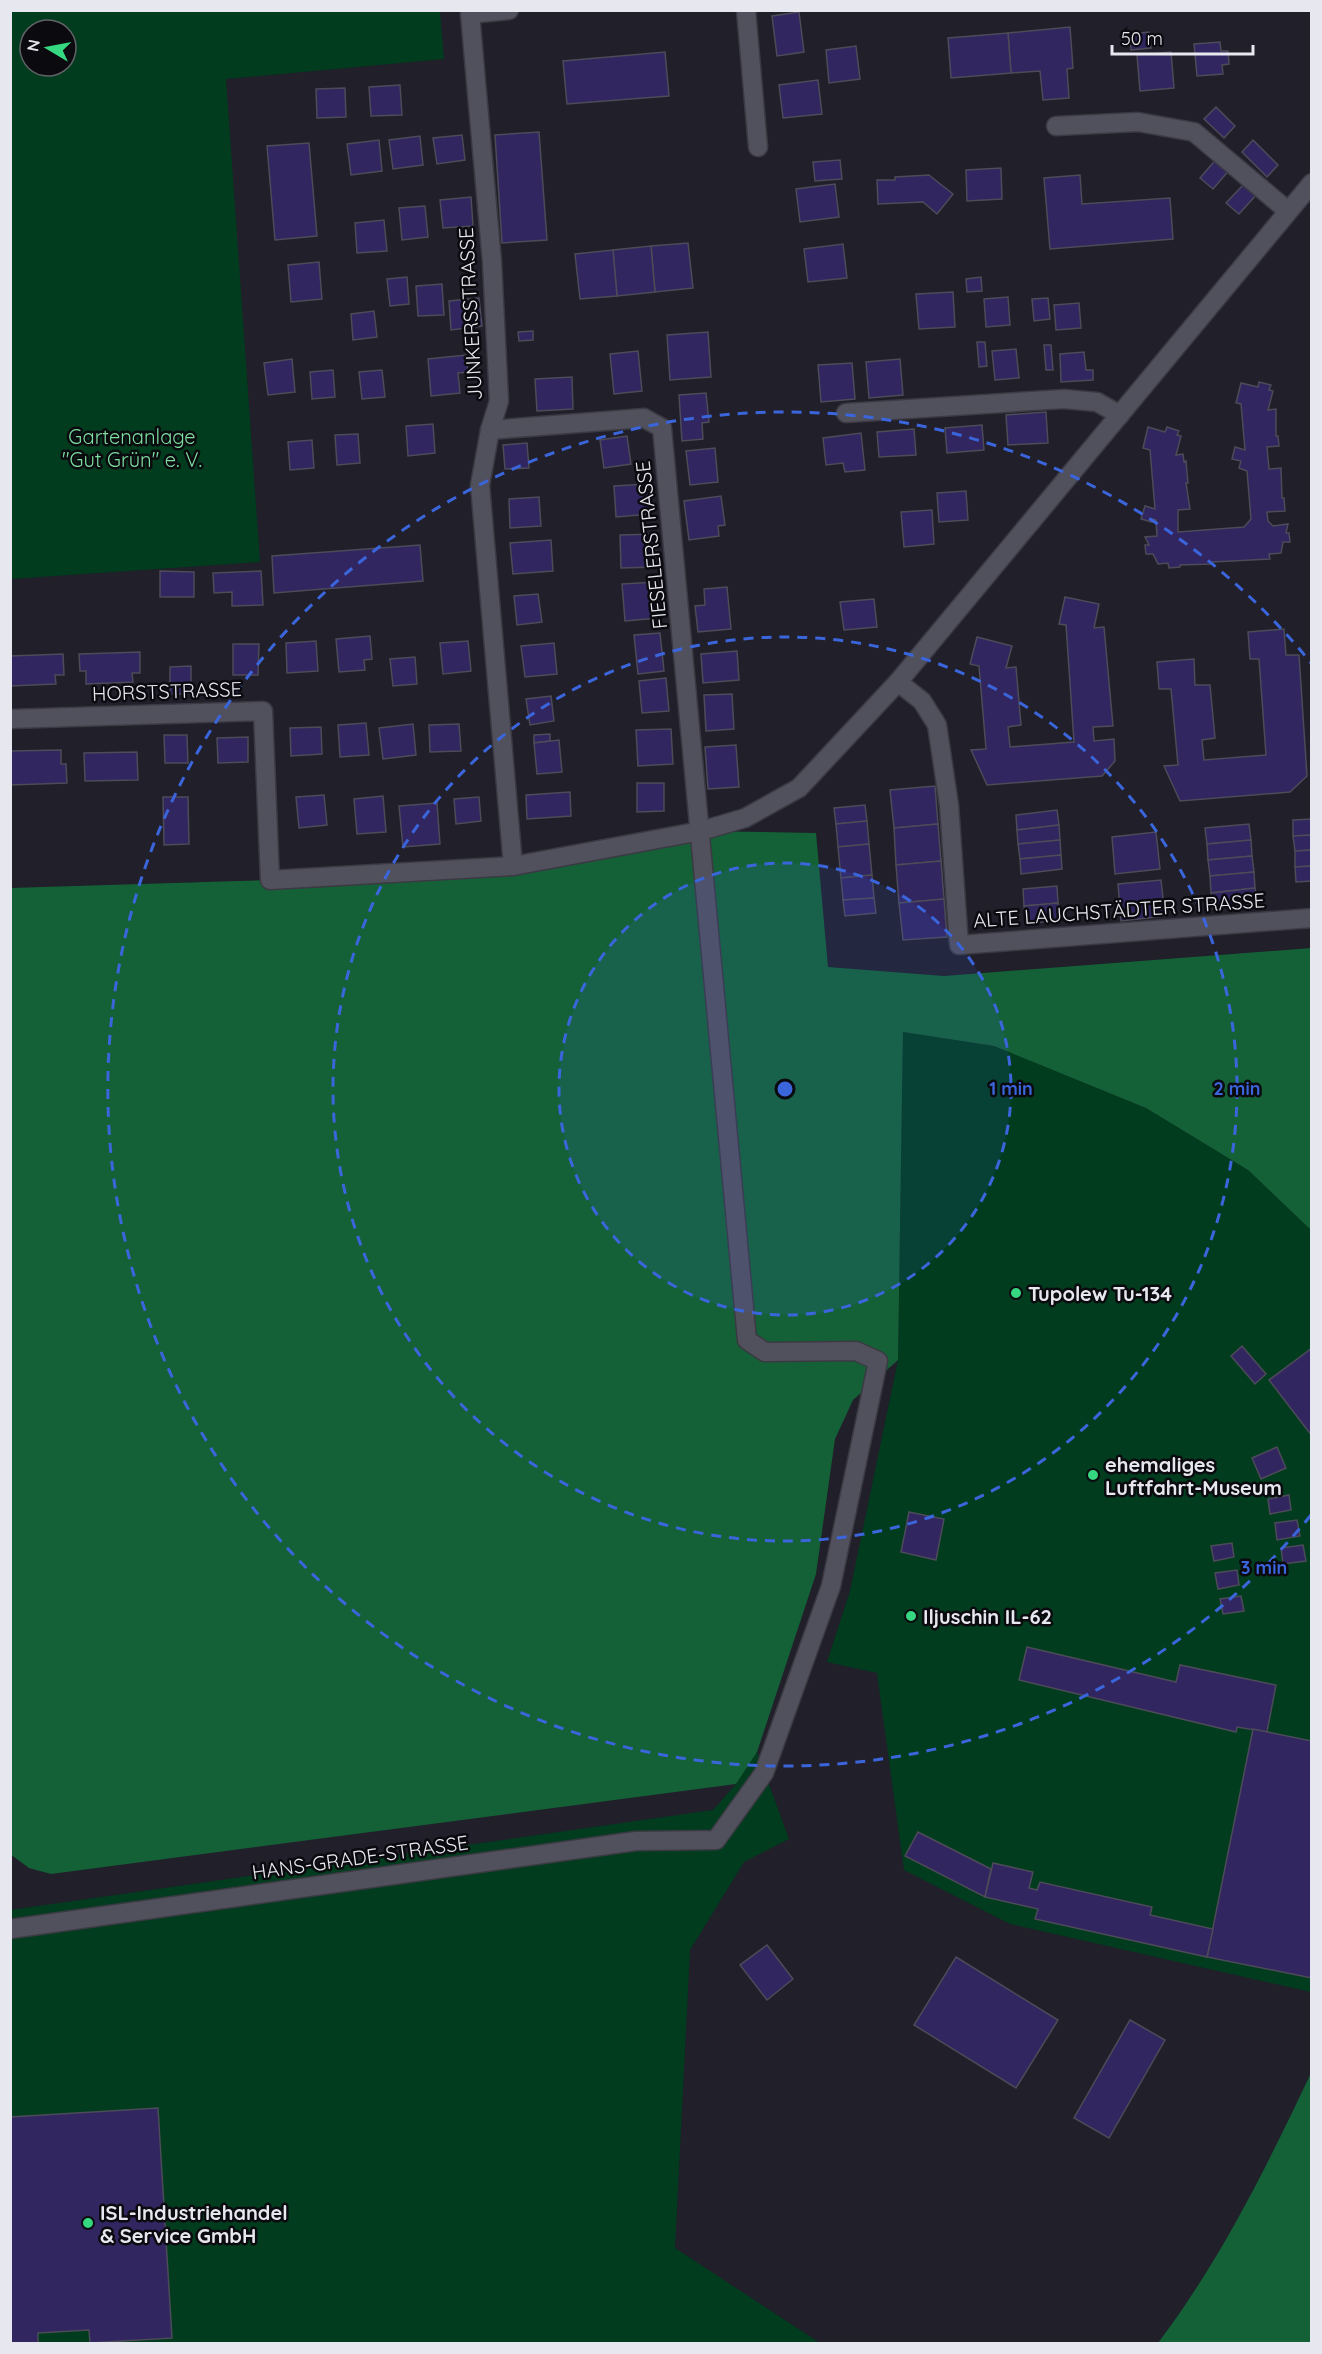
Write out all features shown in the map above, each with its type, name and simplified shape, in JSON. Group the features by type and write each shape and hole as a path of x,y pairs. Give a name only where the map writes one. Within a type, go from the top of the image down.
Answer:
{"street":[{"name":"JUNKERSSTRASSE","path":"509,10 470,12 492,262 500,401 490,430 480,485 513,866"},
{"path":"746,10 758,147"},
{"path":"1056,126 1138,122 1194,132 1288,211"},
{"path":"513,866 701,831 745,818 799,788 898,682 1311,183"},
{"path":"846,413 1064,399 1097,402 1120,415"},
{"name":"FIESELERSTRASSE","path":"490,430 644,418 662,428 701,831"},
{"name":"ALTE LAUCHSTÄDTER STRASSE","path":"898,682 922,701 937,725 950,805 959,945 1311,918"},
{"name":"HORSTSTRASSE","path":"10,719 263,711 270,880 513,866"},
{"name":"HANS-GRADE-STRASSE","path":"10,1929 636,1841 716,1840 764,1773 831,1586 878,1361 856,1352 765,1352 747,1340 701,831"}],"green space":[{"name":"Gartenanlage \"Gut Grün\" e. V.","path":"11,10 440,11 444,59 226,79 260,562 11,579"},
{"path":"701,831 816,833 828,967 944,976 1311,948 1311,1230 1248,1170 1146,1108 994,1046 903,1032 898,1360 853,1400 835,1439 816,1574 757,1752 736,1784 51,1874 29,1868 10,1854 10,888 270,880 513,866"},
{"name":"ehemaliges Luftfahrt-Museum","path":"903,1032 994,1046 1146,1108 1248,1170 1311,1230 1311,1992 1010,1924 904,1870 877,1673 827,1662 850,1591 898,1360"},
{"path":"757,1752 789,1839 744,1862 690,1950 675,2248 820,2343 11,2343 10,1910 713,1810 736,1784"},
{"path":"1311,2073 1311,2343 1158,2343 1181,2312 1222,2246 1260,2178"}],"building":[{"path":"799,12 804,52 777,56 772,16"},
{"path":"1070,27 1073,68 1067,69 1069,98 1043,100 1040,71 1011,73 1008,33"},
{"path":"1149,32 1151,48 1131,50 1130,34"},
{"path":"1008,33 1011,73 951,78 948,38"},
{"path":"1220,42 1221,51 1228,51 1229,64 1222,65 1223,74 1197,76 1194,44"},
{"path":"856,46 860,79 829,83 826,50"},
{"path":"665,52 669,96 567,104 563,61"},
{"path":"1171,52 1174,88 1140,91 1137,55"},
{"path":"818,80 822,114 783,118 779,85"},
{"path":"400,85 402,115 371,116 369,87"},
{"path":"345,88 346,117 317,118 316,89"},
{"path":"1216,107 1235,126 1224,138 1204,119"},
{"path":"539,132 547,240 502,243 495,135"},
{"path":"462,135 465,160 437,164 433,138"},
{"path":"420,136 423,165 393,169 389,140"},
{"path":"379,140 382,171 351,175 347,144"},
{"path":"1253,140 1278,165 1267,177 1242,152"},
{"path":"309,143 317,236 275,240 267,146"},
{"path":"1218,157 1231,168 1213,189 1200,178"},
{"path":"840,160 842,179 815,181 813,162"},
{"path":"1001,168 1002,199 967,201 966,170"},
{"path":"929,175 953,194 937,214 923,202 878,204 877,180"},
{"path":"1080,175 1082,204 1170,198 1173,239 1050,249 1044,178"},
{"path":"1245,183 1257,194 1239,214 1226,203"},
{"path":"835,184 839,217 800,222 796,189"},
{"path":"471,197 473,226 443,228 440,200"},
{"path":"425,206 428,237 402,240 399,208"},
{"path":"384,220 387,251 357,253 355,223"},
{"path":"688,243 693,288 655,292 651,246"},
{"path":"843,244 847,278 808,282 804,249"},
{"path":"651,246 655,292 617,296 613,250"},
{"path":"613,250 617,296 580,299 575,254"},
{"path":"319,262 322,299 291,302 288,265"},
{"path":"407,277 409,304 390,306 387,279"},
{"path":"981,277 982,291 967,292 966,279"},
{"path":"442,284 444,315 418,316 416,286"},
{"path":"953,292 955,327 919,329 916,294"},
{"path":"1008,297 1010,325 986,327 984,299"},
{"path":"479,298 482,326 451,330 449,301"},
{"path":"1048,298 1050,319 1034,321 1032,299"},
{"path":"1079,303 1081,328 1056,330 1054,305"},
{"path":"374,311 377,337 353,340 351,314"},
{"path":"533,331 533,340 519,341 518,332"},
{"path":"708,332 711,377 670,380 667,335"},
{"path":"977,342 985,342 987,366 979,367"},
{"path":"1044,345 1051,345 1053,370 1046,370"},
{"path":"1016,349 1019,378 995,380 992,351"},
{"path":"638,351 642,391 614,394 610,354"},
{"path":"1084,352 1086,370 1093,370 1093,380 1061,382 1060,354"},
{"path":"466,355 468,372 458,373 460,393 431,396 428,359"},
{"path":"292,359 295,392 268,395 264,363"},
{"path":"900,359 903,395 869,398 866,362"},
{"path":"852,363 855,399 821,402 818,365"},
{"path":"333,370 335,397 312,399 310,372"},
{"path":"382,370 385,397 362,399 359,372"},
{"path":"572,377 573,409 537,411 535,379"},
{"path":"1259,382 1271,385 1269,390 1273,391 1268,410 1276,409 1276,436 1278,436 1279,446 1267,447 1269,469 1281,468 1285,511 1267,512 1268,521 1273,526 1288,524 1286,533 1289,533 1290,542 1283,542 1281,553 1269,554 1270,559 1212,562 1212,564 1180,565 1180,567 1169,568 1168,563 1158,564 1153,554 1146,554 1145,545 1149,545 1145,537 1157,536 1156,520 1153,519 1152,522 1141,519 1145,506 1155,509 1150,450 1143,448 1148,427 1165,432 1167,427 1179,431 1177,435 1181,436 1176,455 1183,454 1184,462 1186,461 1188,483 1186,483 1190,509 1178,510 1178,532 1244,527 1251,519 1247,471 1239,468 1241,461 1232,459 1235,447 1245,450 1241,404 1236,403 1241,383 1258,387"},
{"path":"706,393 709,422 702,423 703,439 682,441 679,395"},
{"path":"1046,412 1048,443 1008,445 1006,415"},
{"path":"433,424 435,453 408,456 406,426"},
{"path":"982,425 984,450 947,453 945,428"},
{"path":"914,429 916,455 879,457 877,432"},
{"path":"861,433 865,470 845,472 843,463 826,465 823,438"},
{"path":"358,434 360,463 337,465 335,435"},
{"path":"627,436 631,464 604,468 600,440"},
{"path":"312,440 314,468 290,470 288,442"},
{"path":"527,443 529,468 505,469 503,445"},
{"path":"715,448 718,482 690,485 686,451"},
{"path":"648,484 650,514 616,517 614,486"},
{"path":"966,491 968,520 939,522 937,493"},
{"path":"721,496 725,525 718,526 719,536 689,540 684,501"},
{"path":"539,497 541,526 510,528 509,499"},
{"path":"932,510 934,544 904,547 901,512"},
{"path":"655,534 656,567 621,568 620,535"},
{"path":"551,540 553,571 513,574 510,543"},
{"path":"420,545 423,581 274,593 272,556"},
{"path":"160,571 194,572 194,597 160,597"},
{"path":"261,571 263,605 232,606 232,592 214,593 213,573"},
{"path":"657,582 659,618 625,621 622,584"},
{"path":"727,587 731,629 698,632 695,606 705,605 704,589"},
{"path":"538,594 542,622 517,625 514,596"},
{"path":"1065,597 1099,604 1094,628 1104,627 1113,726 1093,727 1094,741 1114,739 1115,761 1102,776 987,785 971,750 986,749 979,666 970,664 977,637 1012,646 1006,668 1016,667 1021,725 1008,727 1010,747 1074,742 1066,625 1059,624"},
{"path":"874,599 877,627 844,630 840,602"},
{"path":"1284,629 1286,655 1299,655 1307,776 1290,792 1180,801 1164,766 1178,765 1171,689 1159,689 1157,662 1194,659 1195,685 1210,685 1215,738 1202,740 1204,760 1266,755 1259,659 1250,659 1248,632"},
{"path":"660,633 664,671 638,674 634,635"},
{"path":"370,636 372,659 364,660 365,670 339,672 336,639"},
{"path":"316,641 318,671 287,673 286,643"},
{"path":"468,641 471,671 443,674 440,643"},
{"path":"554,643 557,674 525,677 521,646"},
{"path":"233,644 259,644 258,675 233,675"},
{"path":"737,651 739,680 703,683 701,654"},
{"path":"140,652 140,673 132,673 133,682 86,684 86,671 80,671 79,654"},
{"path":"63,654 64,675 55,675 56,684 10,686 10,656"},
{"path":"415,657 417,684 393,686 390,659"},
{"path":"191,666 191,694 170,694 170,667"},
{"path":"666,678 669,711 642,713 639,681"},
{"path":"732,694 734,729 706,731 704,695"},
{"path":"551,696 554,721 530,725 526,699"},
{"path":"366,723 369,755 340,757 338,725"},
{"path":"413,724 416,755 383,759 379,728"},
{"path":"459,724 461,751 430,752 429,725"},
{"path":"321,727 322,754 291,756 290,728"},
{"path":"671,729 673,764 638,766 636,730"},
{"path":"550,734 550,741 534,743 534,735"},
{"path":"164,735 187,735 188,763 165,763"},
{"path":"248,737 248,762 218,763 217,738"},
{"path":"559,740 562,772 537,774 534,743"},
{"path":"736,745 739,787 708,789 705,747"},
{"path":"61,750 61,764 66,764 67,783 10,785 11,751"},
{"path":"137,752 138,780 85,781 84,753"},
{"path":"637,783 664,783 664,811 637,812"},
{"path":"935,786 938,824 894,828 890,790"},
{"path":"570,792 571,816 527,819 526,795"},
{"path":"324,795 327,825 299,828 296,797"},
{"path":"383,796 386,832 357,834 354,799"},
{"path":"163,797 188,797 189,844 164,845"},
{"path":"479,797 481,821 456,824 454,799"},
{"path":"437,803 440,844 403,847 399,806"},
{"path":"865,805 867,821 836,824 834,808"},
{"path":"1057,810 1059,825 1017,830 1016,815"},
{"path":"1312,819 1312,835 1293,836 1293,820"},
{"path":"867,821 869,844 838,847 836,824"},
{"path":"938,824 941,861 896,865 894,828"},
{"path":"1249,824 1251,840 1207,844 1205,828"},
{"path":"1059,825 1060,840 1018,844 1017,830"},
{"path":"1156,832 1160,869 1115,874 1112,837"},
{"path":"1312,835 1312,850 1295,851 1293,836"},
{"path":"1060,840 1061,855 1020,859 1018,844"},
{"path":"1251,840 1252,856 1208,860 1207,844"},
{"path":"869,844 872,875 841,878 838,847"},
{"path":"1312,850 1312,866 1295,867 1295,851"},
{"path":"1061,855 1062,869 1021,874 1020,859"},
{"path":"1252,856 1254,872 1210,876 1208,860"},
{"path":"941,861 944,899 899,903 896,865"},
{"path":"1312,866 1312,881 1296,882 1295,867"},
{"path":"1254,872 1255,888 1211,893 1210,876"},
{"path":"872,875 874,898 843,900 841,878"},
{"path":"1161,880 1165,916 1121,921 1118,884"},
{"path":"1057,886 1058,903 1024,906 1023,889"},
{"path":"1255,888 1257,904 1213,909 1211,893"},
{"path":"874,898 876,913 845,916 843,900"},
{"path":"944,899 947,937 903,940 899,903"},
{"path":"1058,903 1060,921 1026,923 1024,906"},
{"path":"1242,1346 1266,1374 1255,1384 1231,1356"},
{"path":"1312,1348 1312,1436 1269,1380"},
{"path":"1277,1447 1286,1468 1261,1479 1252,1458"},
{"path":"1289,1495 1291,1510 1270,1514 1268,1499"},
{"path":"909,1512 944,1519 936,1560 901,1552"},
{"path":"1297,1520 1300,1536 1277,1540 1275,1523"},
{"path":"1232,1543 1234,1557 1214,1561 1211,1546"},
{"path":"1303,1545 1306,1561 1283,1564 1281,1548"},
{"path":"1237,1570 1239,1585 1218,1589 1215,1573"},
{"path":"1241,1596 1244,1611 1223,1614 1220,1599"},
{"path":"1027,1647 1176,1682 1180,1665 1276,1685 1267,1732 1237,1727 1236,1732 1019,1680"},
{"path":"1253,1729 1312,1741 1312,1978 1207,1957"},
{"path":"918,1832 991,1869 985,1897 905,1856"},
{"path":"993,1863 1033,1872 1029,1888 1037,1890 1040,1882 1152,1907 1150,1915 1213,1929 1207,1957 1035,1919 1038,1909 985,1897"},
{"path":"767,1945 793,1979 767,2000 740,1965"},
{"path":"956,1957 1058,2020 1016,2088 914,2025"},
{"path":"1130,2020 1165,2040 1109,2138 1074,2118"},
{"name":"ISL-Industriehandel & Service GmbH","path":"158,2108 172,2338 90,2343 89,2330 38,2333 38,2344 10,2344 10,2117"}],"place":[{"name":"Tupolew Tu-134","path":"1016,1293"},
{"name":"ehemaliges Luftfahrt-Museum","path":"1093,1475"},
{"name":"Iljuschin IL-62","path":"911,1616"},
{"name":"ISL-Industriehandel & Service GmbH","path":"88,2223"}]}
